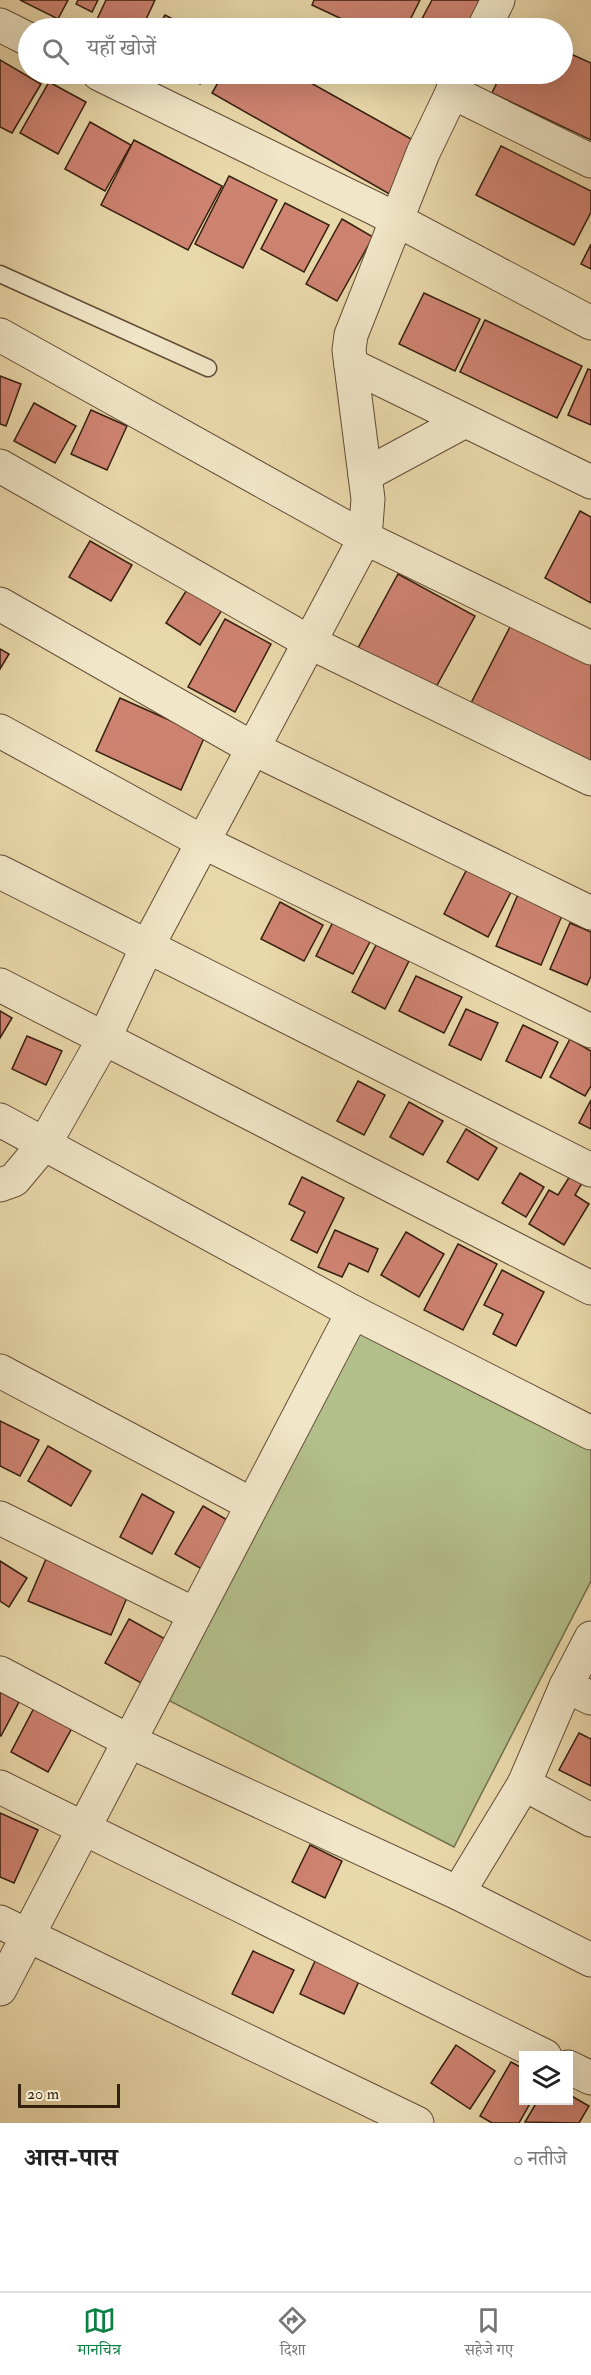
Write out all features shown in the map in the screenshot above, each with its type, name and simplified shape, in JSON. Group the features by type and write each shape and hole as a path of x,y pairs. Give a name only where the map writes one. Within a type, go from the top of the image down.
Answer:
{"street":[{"path":"489,18 498,0"},
{"path":"0,25 18,34"},
{"path":"119,84 396,220 591,323"},
{"path":"0,1185 14,1180 45,1143 105,1037 147,947 365,538 368,499 349,350 351,335 423,153 457,84"},
{"path":"459,84 591,161"},
{"path":"0,335 365,538 591,648"},
{"path":"351,365 591,482"},
{"path":"365,475 465,421"},
{"path":"0,466 311,643 591,779"},
{"path":"0,604 254,749 591,913"},
{"path":"0,731 203,842 591,1031"},
{"path":"0,872 591,1170"},
{"path":"0,985 591,1288"},
{"path":"0,1120 353,1312 591,1433"},
{"path":"0,1989 14,1929 83,1829 353,1312"},
{"path":"0,1371 251,1504"},
{"path":"0,1518 194,1614"},
{"path":"458,1893 578,1692 591,1638"},
{"path":"0,1673 129,1741 458,1893 591,1960"},
{"path":"524,1784 591,1820"},
{"path":"0,1787 537,2051"},
{"path":"14,1929 417,2123"},
{"path":"573,2069 591,2078"}],"lane":[{"path":"0,274 208,368"}],"green space":[{"path":"366,1311 591,1426 591,1581 454,1847 166,1699"}],"building":[{"path":"20,0 68,0 59,18"},
{"path":"78,0 98,0 92,12 76,4"},
{"path":"106,0 155,0 147,18 98,18"},
{"path":"314,0 420,0 411,18 340,18 312,5"},
{"path":"432,0 486,0 476,18 422,18"},
{"path":"573,55 591,63 591,140 492,93 496,84 573,84"},
{"path":"0,60 18,71 18,84 41,84 12,133 0,127"},
{"path":"48,84 53,84 86,102 58,154 20,133"},
{"path":"217,84 313,84 422,145 393,196 212,93"},
{"path":"90,122 131,145 105,191 65,169"},
{"path":"134,140 222,186 188,250 101,205"},
{"path":"501,146 591,191 591,212 574,245 476,195"},
{"path":"229,176 277,200 243,268 195,244"},
{"path":"285,203 329,225 304,272 261,249"},
{"path":"342,219 373,237 337,301 306,284"},
{"path":"591,244 591,269 581,264"},
{"path":"424,293 480,319 455,371 399,344"},
{"path":"485,320 582,366 557,418 460,372"},
{"path":"588,369 591,370 591,425 568,415"},
{"path":"0,376 21,384 6,426 0,424"},
{"path":"34,403 76,426 55,463 14,441"},
{"path":"91,410 127,426 107,470 71,454"},
{"path":"580,511 591,517 591,603 545,578"},
{"path":"90,541 132,565 111,601 69,577"},
{"path":"398,574 475,616 435,689 358,648"},
{"path":"193,580 227,602 200,645 166,623"},
{"path":"515,617 591,655 591,765 471,703"},
{"path":"225,619 271,644 235,712 188,687"},
{"path":"0,649 9,654 0,669"},
{"path":"120,698 205,736 181,790 96,751"},
{"path":"467,869 511,892 488,937 444,914"},
{"path":"519,892 564,911 541,965 496,946"},
{"path":"280,902 323,925 304,961 261,939"},
{"path":"335,918 373,936 353,974 316,956"},
{"path":"570,923 591,932 591,976 587,985 550,969"},
{"path":"376,945 409,961 385,1009 352,992"},
{"path":"416,976 462,997 444,1033 399,1011"},
{"path":"466,1009 498,1023 481,1060 449,1045"},
{"path":"0,1011 12,1018 0,1038"},
{"path":"523,1025 558,1042 541,1078 506,1061"},
{"path":"27,1036 62,1051 46,1085 12,1069"},
{"path":"570,1039 591,1051 591,1086 585,1096 550,1077"},
{"path":"358,1081 385,1095 364,1135 337,1121"},
{"path":"591,1100 591,1129 579,1123"},
{"path":"409,1102 443,1121 423,1155 390,1137"},
{"path":"466,1129 497,1148 478,1180 447,1162"},
{"path":"520,1173 544,1187 526,1217 502,1203"},
{"path":"570,1176 582,1183 575,1195 589,1204 564,1245 529,1224 549,1190 558,1195"},
{"path":"302,1177 344,1198 317,1253 291,1240 305,1212 289,1204"},
{"path":"335,1230 378,1249 368,1272 349,1263 342,1277 318,1267"},
{"path":"406,1232 444,1254 419,1297 381,1275"},
{"path":"458,1244 497,1264 463,1330 424,1310"},
{"path":"502,1270 544,1292 516,1346 493,1334 503,1314 484,1305"},
{"path":"0,1421 39,1440 20,1476 0,1466"},
{"path":"48,1446 91,1471 71,1506 28,1481"},
{"path":"142,1494 174,1512 152,1554 120,1537"},
{"path":"203,1506 236,1525 209,1573 175,1554"},
{"path":"46,1559 129,1593 111,1635 28,1601"},
{"path":"0,1561 27,1578 9,1607 0,1601"},
{"path":"129,1619 176,1645 152,1689 105,1663"},
{"path":"0,1692 19,1702 1,1736 0,1735"},
{"path":"34,1708 72,1728 48,1772 11,1752"},
{"path":"579,1733 591,1739 591,1786 559,1770"},
{"path":"0,1813 38,1830 14,1883 0,1877"},
{"path":"310,1845 342,1861 325,1898 292,1882"},
{"path":"253,1951 294,1970 273,2013 232,1994"},
{"path":"316,1959 360,1979 344,2014 300,1994"},
{"path":"456,2045 495,2071 470,2109 431,2083"},
{"path":"511,2062 519,2066 519,2105 529,2105 519,2123 492,2123 480,2116"},
{"path":"573,2097 589,2106 579,2123 525,2122 535,2105 573,2105"}]}
